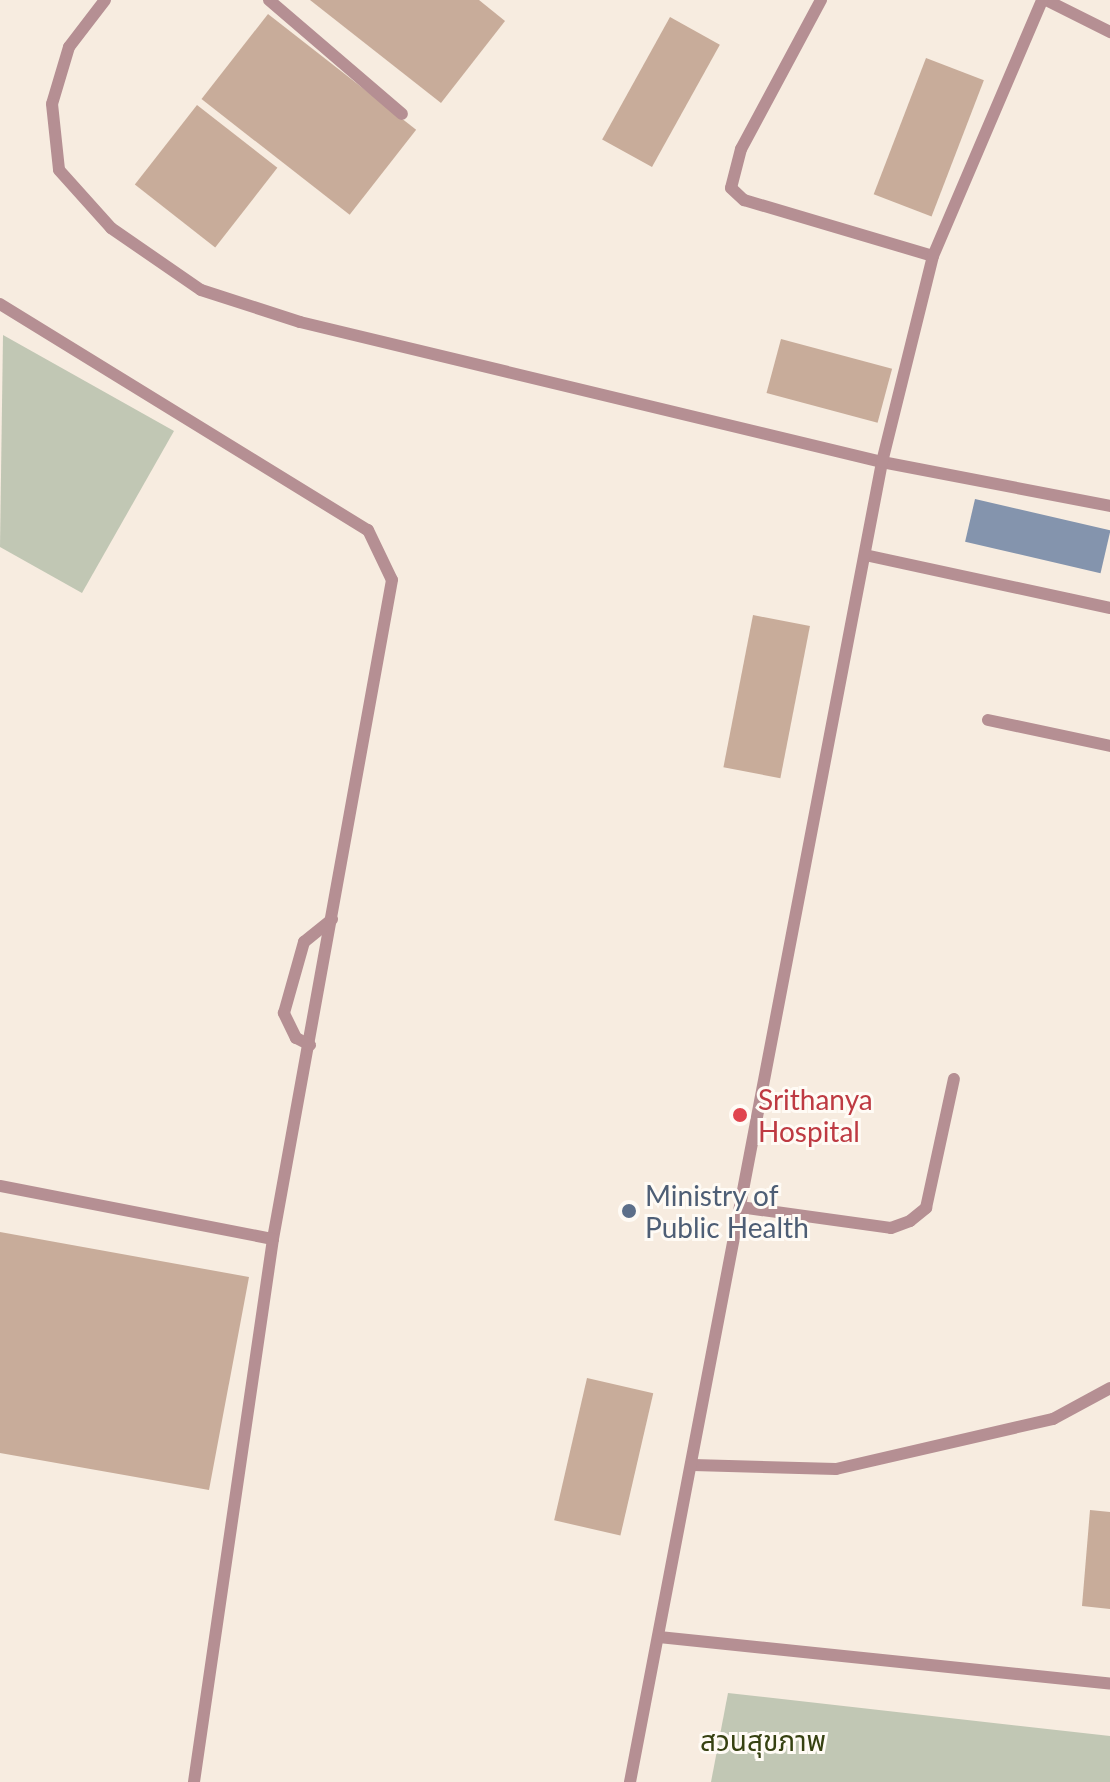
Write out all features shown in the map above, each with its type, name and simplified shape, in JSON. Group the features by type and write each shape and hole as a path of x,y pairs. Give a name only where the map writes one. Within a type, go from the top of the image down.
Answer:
{"lane":[{"path":"105,0 69,47 52,104 59,170 111,228 201,290 300,322 882,462 1110,506"},
{"path":"269,0 402,114"},
{"path":"821,0 741,149 731,188 744,200 933,256"},
{"path":"630,1782 693,1465 882,462 933,256 1044,0 1110,32"},
{"path":"0,304 368,530 383,552 392,580 273,1239 194,1782"},
{"path":"865,555 1110,608"},
{"path":"988,720 1110,746"},
{"path":"310,1045 296,1038 284,1013 304,942 332,919"},
{"path":"740,1207 891,1228 910,1221 926,1208 954,1079"},
{"path":"0,1186 273,1239"},
{"path":"693,1465 836,1469 1053,1419 1110,1388"},
{"path":"659,1637 1110,1684"}],"green space":[{"path":"3,335 174,431 82,593 0,547"},
{"name":"สวนสุขภาพ","path":"728,1693 1110,1736 1110,1782 711,1782"}],"water":[{"path":"975,499 1110,530 1101,573 965,542"}],"building":[{"path":"310,0 479,0 505,21 441,103"},
{"path":"268,14 416,130 350,215 202,99"},
{"path":"670,17 720,45 652,167 602,139"},
{"path":"926,58 984,80 932,217 874,194"},
{"path":"197,105 277,168 215,247 135,185"},
{"path":"781,339 892,369 878,423 767,393"},
{"path":"753,615 810,626 780,778 723,767"},
{"path":"0,1232 249,1277 209,1490 0,1453"},
{"path":"587,1378 653,1393 620,1536 554,1520"},
{"path":"1090,1510 1110,1512 1110,1609 1082,1606"}],"place":[{"name":"Srithanya Hospital","path":"740,1115"},
{"name":"Ministry of Public Health","path":"629,1211"}]}
